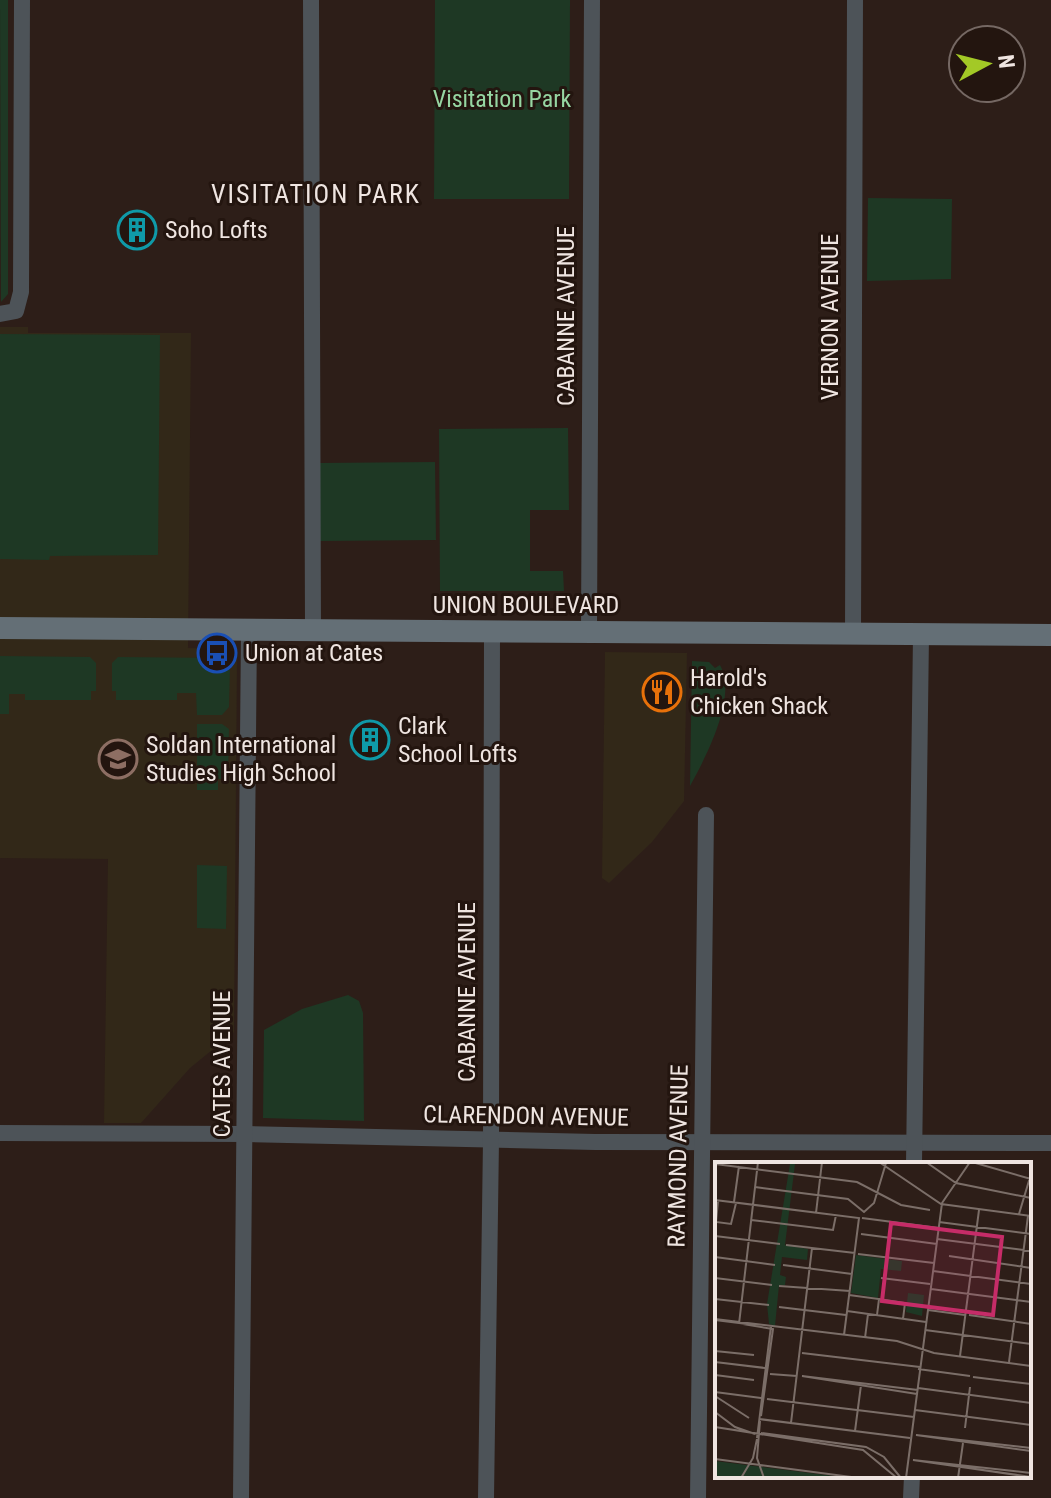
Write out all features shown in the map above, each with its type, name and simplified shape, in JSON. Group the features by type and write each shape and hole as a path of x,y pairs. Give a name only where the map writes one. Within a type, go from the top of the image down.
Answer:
{"main road":[{"name":"UNION BOULEVARD","path":"0,628 1051,635"}],"street":[{"path":"0,314 16,311 21,292 22,0"},
{"path":"311,0 313,630"},
{"name":"CABANNE AVENUE","path":"589,632 592,0"},
{"name":"VERNON AVENUE","path":"853,634 855,0"},
{"name":"CATES AVENUE","path":"241,1498 249,629"},
{"name":"CABANNE AVENUE","path":"486,1498 491,1140 492,631"},
{"path":"914,1162 921,635"},
{"name":"RAYMOND AVENUE","path":"698,1498 706,815"},
{"name":"CLARENDON AVENUE","path":"0,1133 1051,1143"},
{"path":"911,1498 912,1478"}],"shaded area":[{"name":"Soldan International Studies High School","path":"0,327 28,327 28,333 191,333 188,648 227,649 235,654 237,660 234,1032 190,1068 141,1123 104,1123 108,859 0,858"},
{"path":"605,652 687,653 684,801 652,842 609,883 602,878"}],"green space":[{"path":"0,0 8,0 8,294 1,302"},
{"name":"Visitation Park","path":"435,0 570,0 569,199 434,199"},
{"path":"868,198 952,199 951,279 867,281"},
{"path":"0,334 160,335 158,555 0,559"},
{"path":"568,428 569,510 530,510 530,571 563,571 564,591 440,591 439,429"},
{"path":"435,462 436,540 320,541 319,463"},
{"path":"0,656 90,657 96,663 96,691 91,691 91,700 25,700 25,694 9,694 9,714 0,714"},
{"path":"118,657 222,658 230,666 229,707 222,715 197,715 196,693 177,693 177,700 116,700 116,691 112,691 112,663"},
{"path":"692,661 709,662 715,668 720,665 725,678 725,693 718,726 690,786"},
{"path":"197,724 222,724 229,729 228,779 218,779 218,790 197,790"},
{"path":"197,865 227,866 226,929 197,928"},
{"path":"348,995 359,1001 363,1013 364,1121 263,1118 264,1030 302,1009"}],"place":[{"name":"Soho Lofts","path":"137,230"},
{"name":"Union at Cates","path":"217,653"},
{"name":"Harold's Chicken Shack","path":"662,692"},
{"name":"Clark School Lofts","path":"370,740"},
{"name":"Soldan International Studies High School","path":"118,759"}],"district":[{"name":"VISITATION PARK","path":"316,194"}]}
